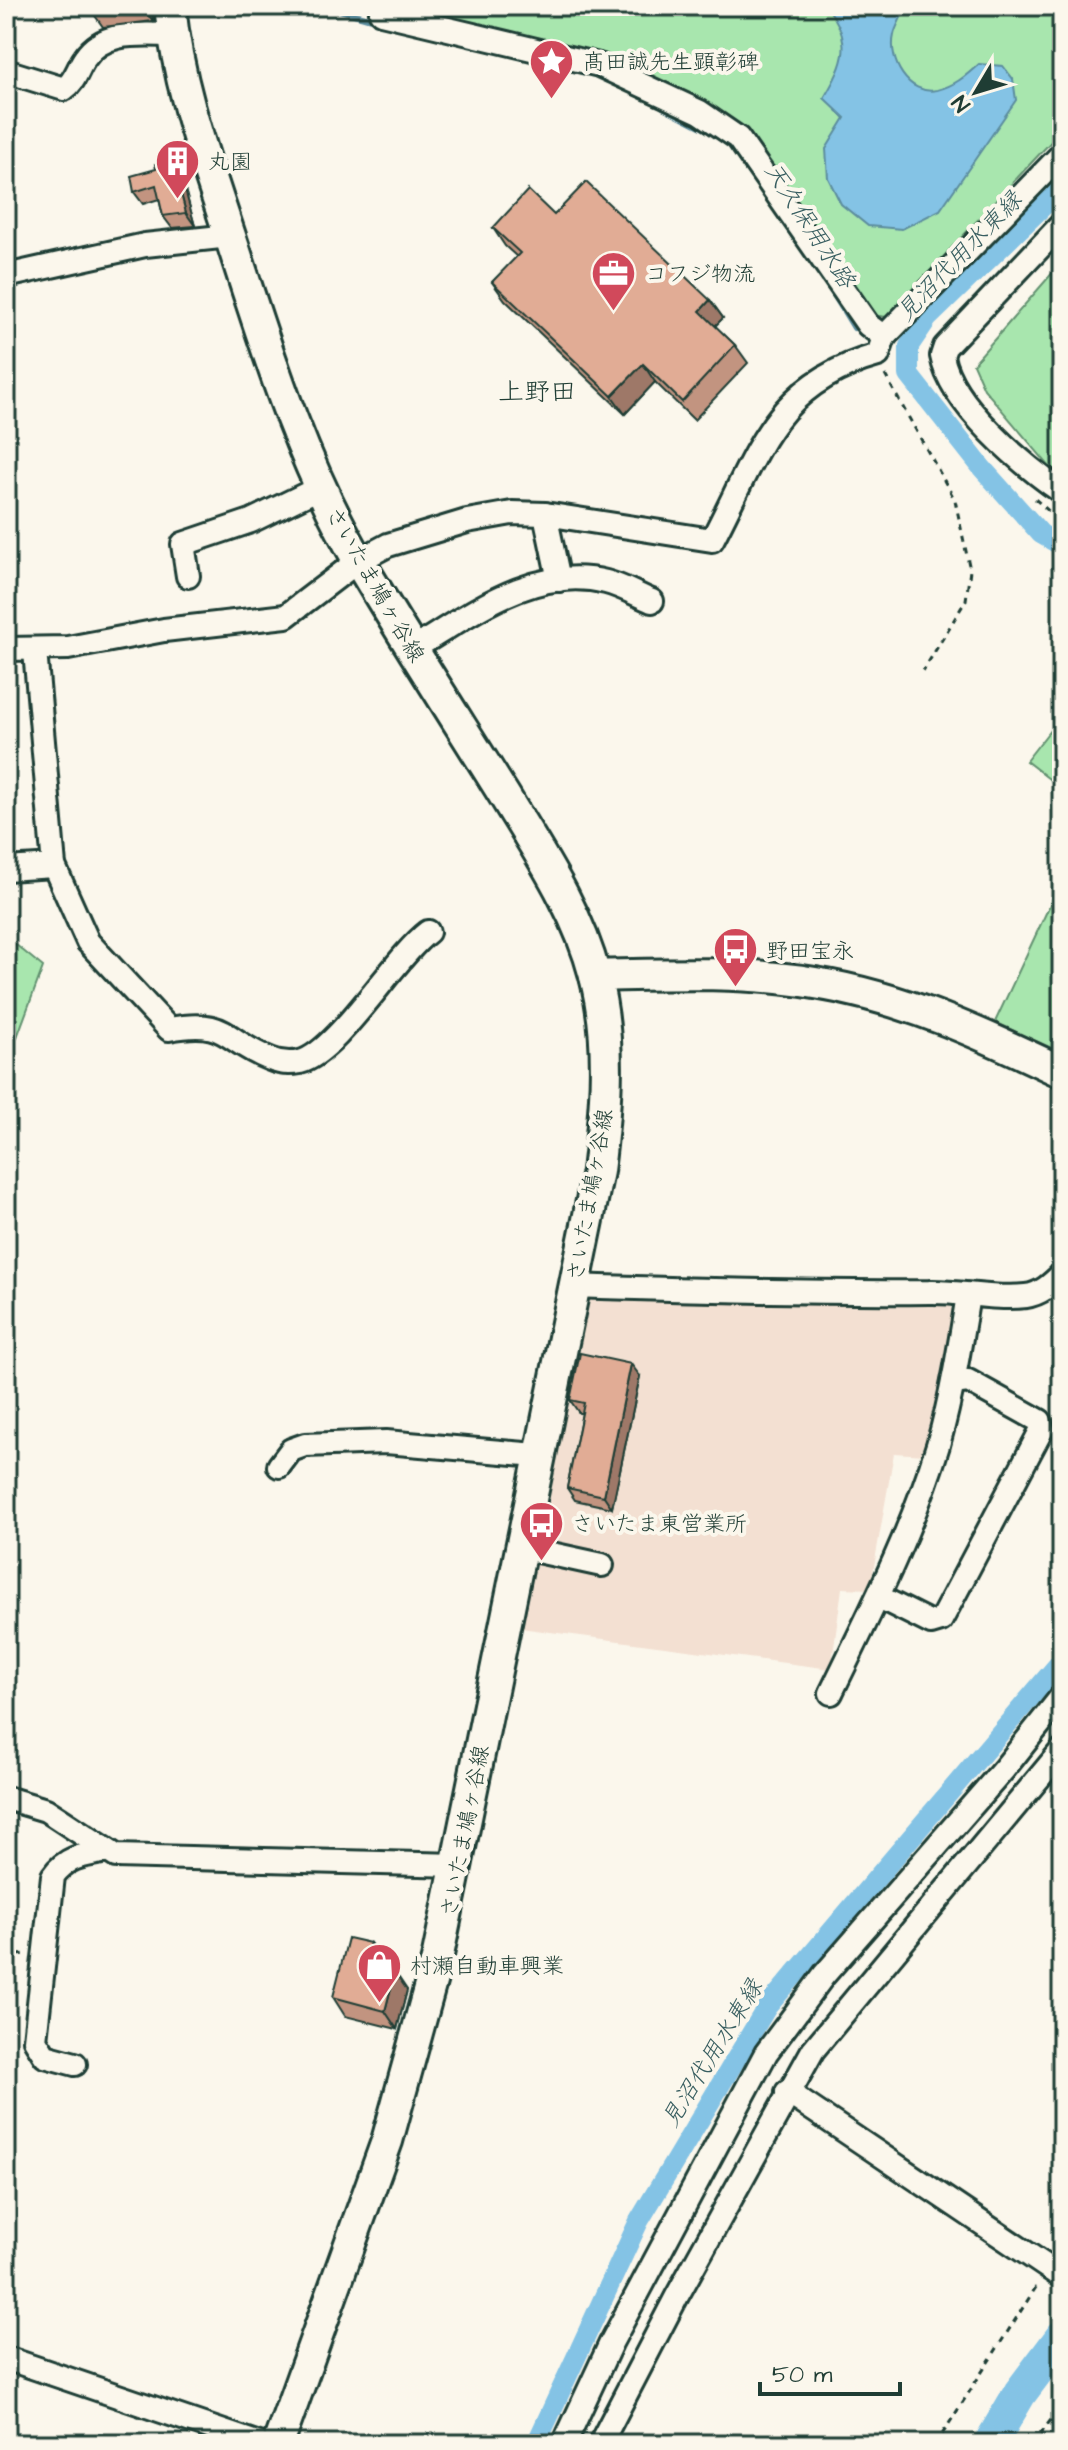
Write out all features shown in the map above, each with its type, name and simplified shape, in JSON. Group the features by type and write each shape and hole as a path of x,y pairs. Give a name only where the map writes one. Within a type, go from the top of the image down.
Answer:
{"main road":[{"name":"さいたま鳩ヶ谷線","path":"172,20 191,115 280,391 321,487 358,561 562,891 595,976 607,1062 606,1106 598,1171 537,1455 437,1960 387,2141 278,2444"},
{"path":"595,976 725,974 816,983 926,1011 1062,1072"}],"street":[{"path":"381,6 381,13 599,65 700,112 738,138 881,346"},
{"path":"6,71 64,89 72,84 82,61 99,42 172,20"},
{"path":"6,649 35,651 286,616 358,561 388,545 467,521 512,513 545,514 712,540 776,419 800,392 844,364 881,346 1062,154"},
{"path":"1062,224 945,347 942,356 956,387 997,440 1062,492"},
{"path":"6,276 145,245 230,236"},
{"path":"188,576 183,544 251,521 321,487"},
{"path":"545,514 559,580"},
{"path":"413,649 501,596 559,580 606,582 652,601"},
{"path":"35,651 54,866 88,942 169,1029 198,1024 217,1029 253,1050 284,1063 301,1062 324,1046 428,932"},
{"path":"6,869 54,866"},
{"path":"574,1286 1030,1296 1049,1287 1062,1274"},
{"path":"831,1693 879,1597 936,1449 953,1383 968,1295"},
{"path":"879,1597 931,1623 941,1620 1042,1429 1040,1421 968,1381 953,1383"},
{"path":"279,1466 291,1450 305,1445 386,1442 537,1455"},
{"path":"519,1547 602,1565"},
{"path":"564,2444 611,2343 766,2053 824,1975 1004,1769 1062,1696"},
{"path":"600,2444 787,2092 813,2050 1062,1750"},
{"path":"6,1798 46,1810 116,1856 458,1865"},
{"path":"75,2064 45,2056 35,2040 53,1876 62,1864 78,1856 108,1851"},
{"path":"787,2092 1056,2273"},
{"path":"6,2358 259,2444"}],"path":[{"path":"881,346 890,386 955,500 970,570 966,600 923,671"},
{"path":"1030,495 1062,523"},
{"path":"936,2444 1056,2273"},
{"path":"1033,2444 1062,2405"}],"shaded area":[{"path":"589,1296 748,1304 950,1306 955,1314 925,1455 894,1453 870,1589 842,1588 831,1669 520,1628"}],"green space":[{"path":"395,6 1062,6 1062,130 887,317 871,315 778,176 737,129 614,61"},
{"path":"1062,262 1062,473 1050,467 984,389 973,364"},
{"path":"1062,715 1062,789 1026,761"},
{"path":"1062,879 1062,1052 1060,1052 995,1022"},
{"path":"10,940 43,967 6,1067 6,945"}],"water":[{"path":"826,6 905,6 894,35 894,55 902,74 917,87 927,90 943,88 960,80 979,64 1003,66 1013,79 1016,100 940,210 902,229 868,226 841,204 828,178 826,149 845,118 824,98 837,73 843,52 840,30"}],"building":[{"path":"91,6 122,6 91,10"},
{"path":"172,160 186,213 163,216 156,185 134,192 131,176 156,169 155,164"},
{"path":"586,182 710,300 700,311 735,345 682,402 643,364 612,396 492,282 520,253 493,228 528,190 554,215"},
{"path":"580,1353 631,1364 604,1496 567,1488 584,1403 570,1400"},
{"path":"348,1938 370,1943 364,1964 395,1972 385,2011 333,1997"}],"waterway":[{"name":"天久保用水路","path":"326,6 378,21"},
{"name":"天久保用水路","path":"663,107 706,129"},
{"name":"見沼代用水東縁","path":"1062,188 928,318 909,346 909,375 982,468 1041,534 1062,546"},
{"name":"天久保用水路","path":"829,287 854,328"},
{"name":"見沼代用水東縁","path":"536,2444 639,2221 767,2007 1062,1660"},
{"path":"990,2444 1020,2393 1062,2337"}],"place":[{"name":"髙田誠先生顕彰碑","path":"552,100"},
{"name":"丸園","path":"177,200"},
{"name":"コフジ物流","path":"614,312"},
{"name":"野田宝永","path":"735,989"},
{"name":"さいたま東営業所","path":"541,1562"},
{"name":"村瀬自動車興業","path":"379,2004"}],"district":[{"name":"上野田","path":"537,391"}]}
